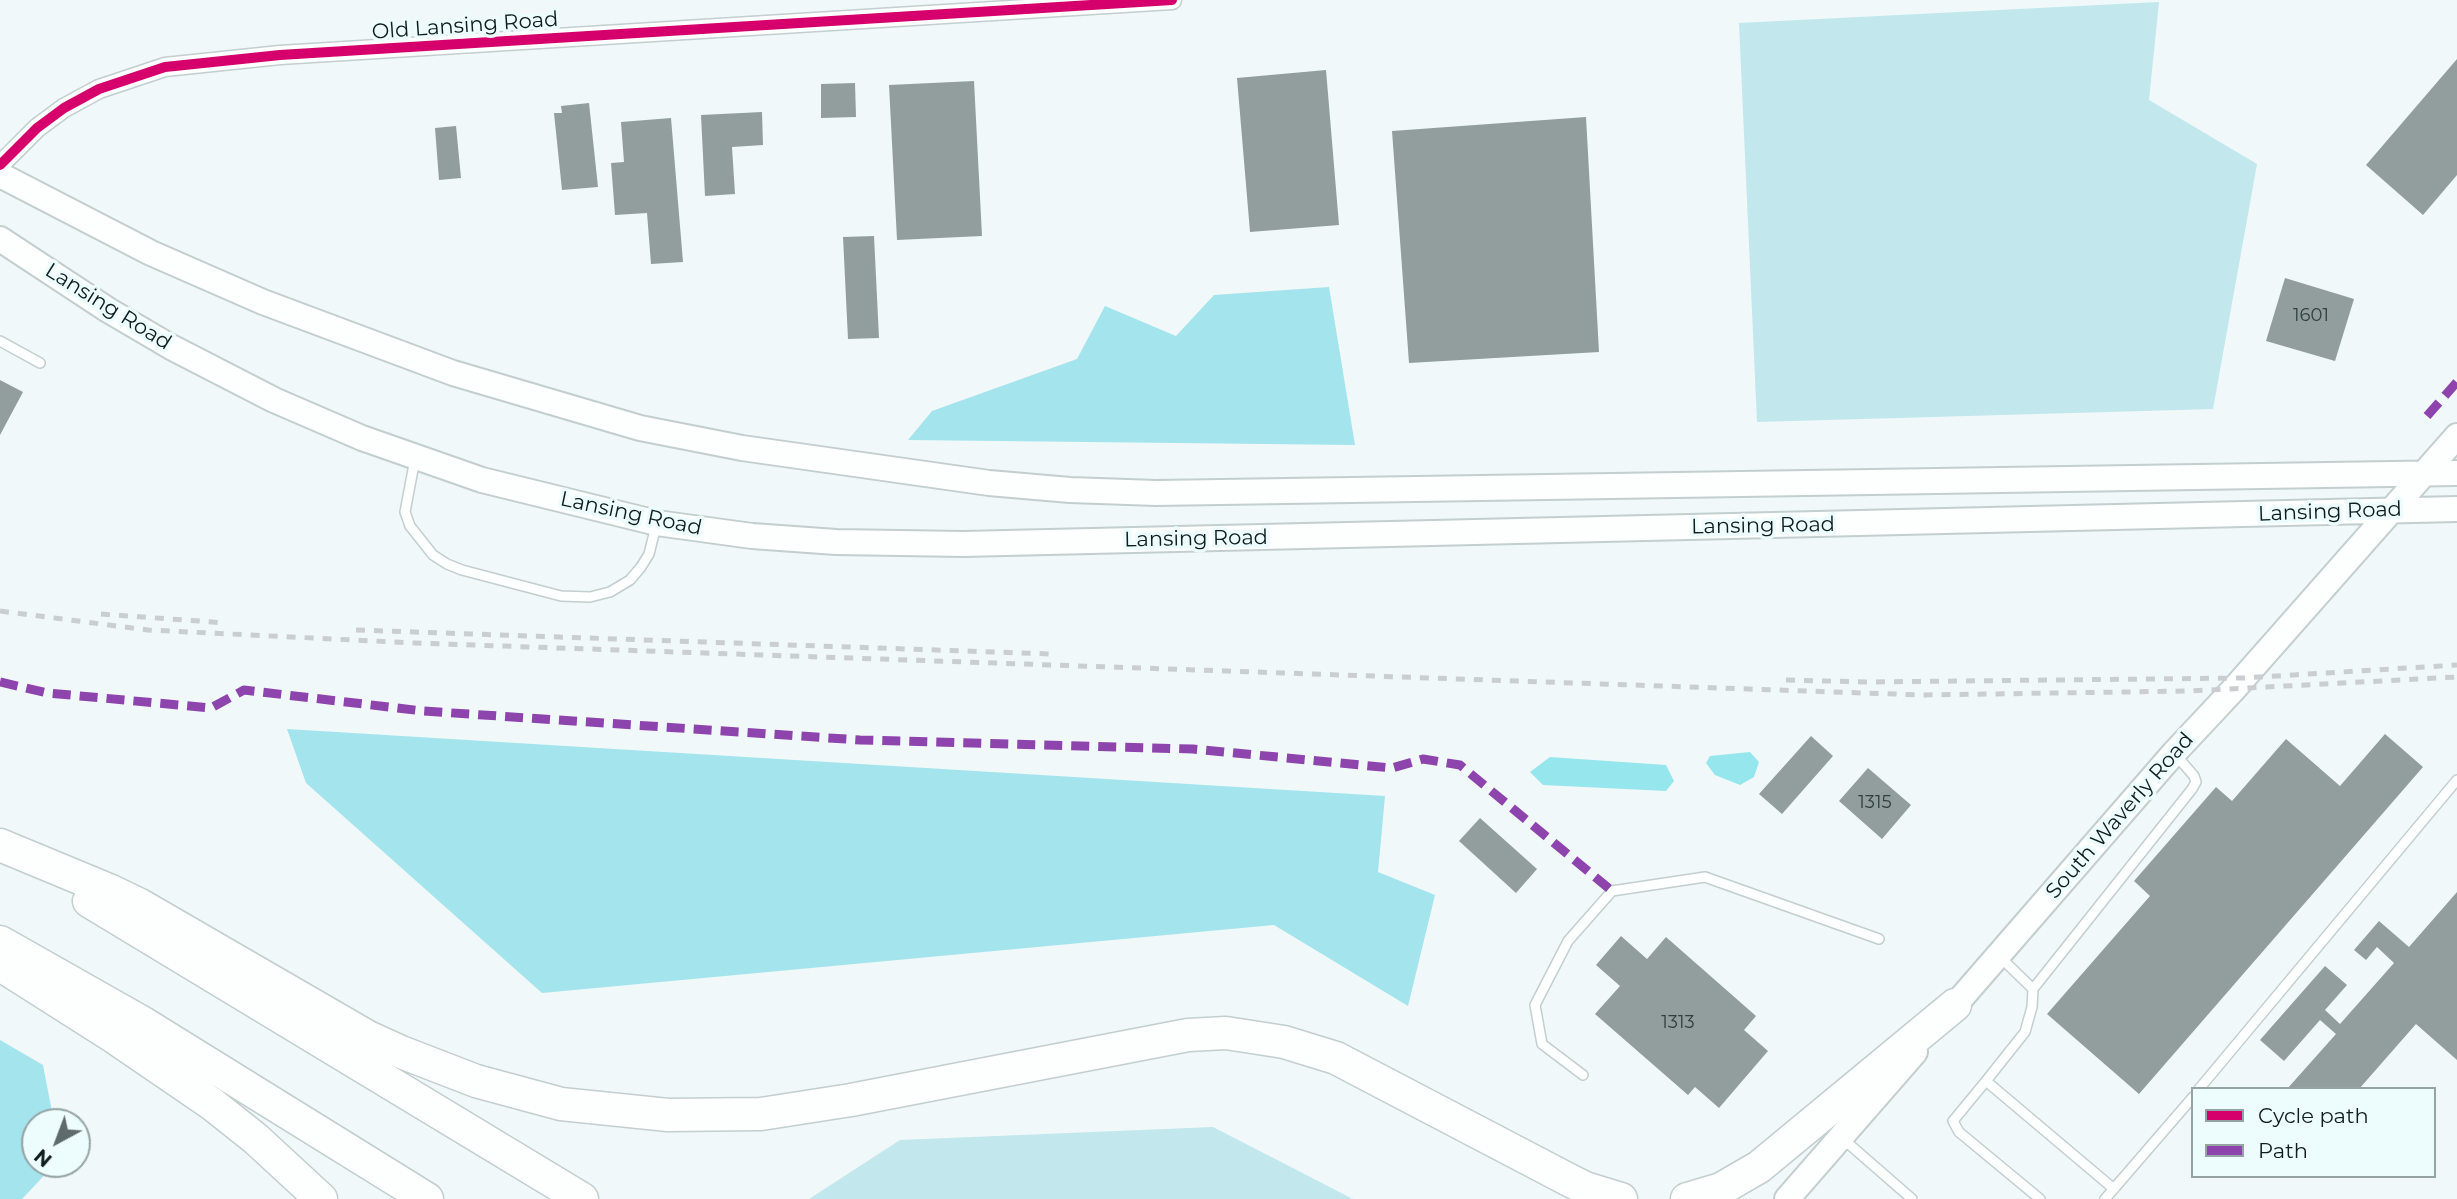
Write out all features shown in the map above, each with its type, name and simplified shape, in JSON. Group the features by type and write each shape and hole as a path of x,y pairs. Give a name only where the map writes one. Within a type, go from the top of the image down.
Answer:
{"highway":[{"path":"0,846 582,1199"},
{"path":"0,846 130,901 210,944 355,1030 401,1052 475,1081 561,1104 668,1115 761,1114 851,1100 1175,1038 1226,1033 1284,1042 1336,1058 1569,1180 1621,1199"},
{"path":"0,942 142,1023 427,1199"},
{"path":"0,965 114,1037 212,1104 256,1139 321,1199"},
{"path":"1687,1199 1721,1189 1759,1167 1955,1005"}],"main road":[{"name":"Lansing Road","path":"0,175 151,253 263,302 453,373 653,430 780,454 989,483 1156,494 2457,473"},
{"name":"Lansing Road","path":"0,239 108,310 224,375 349,433 482,480 657,523 752,536 836,542 963,544 2457,509"},
{"name":"South Waverly Road","path":"1787,1199 2174,753 2457,436"}],"street":[{"name":"Old Lansing Road","path":"0,165 37,128 64,108 99,89 165,67 279,55 1172,0"}],"lane":[{"path":"0,341 40,363"},
{"path":"415,458 405,512 410,526 433,555 447,564 561,596 590,597 610,592 630,580 649,554 657,523"},
{"path":"2040,1199 1959,1132 1953,1121 2025,1032 2032,1007 2033,989 2192,789 2196,782 2194,776 2174,753"},
{"path":"2201,1087 2457,780"},
{"path":"1583,1075 1542,1044 1535,1005 1568,941 1612,891 1705,877 1879,939"},
{"path":"1998,955 2033,989"},
{"path":"1986,1080 2114,1189"},
{"path":"2105,1199 2191,1099"},
{"path":"1841,1138 1912,1199"}],"shaded area":[{"path":"2159,2 2149,100 2257,164 2213,409 1757,422 1739,23"},
{"path":"1329,287 1355,445 908,440 932,411 1077,359 1105,306 1176,336 1214,295"},
{"path":"287,729 1385,796 1378,872 1435,895 1408,1006 1274,925 542,993 306,783"},
{"path":"1750,752 1759,762 1754,777 1740,785 1715,775 1706,763 1710,756"},
{"path":"1550,757 1666,765 1674,781 1666,791 1543,785 1530,772"},
{"path":"0,1040 43,1065 51,1108 21,1108 21,1178 42,1178 22,1199 0,1199"},
{"path":"1213,1127 1353,1199 809,1199 900,1140"}],"building":[{"path":"2457,59 2457,175 2423,215 2366,165"},
{"path":"1326,70 1339,225 1250,232 1237,78"},
{"path":"974,81 982,236 897,240 889,85"},
{"path":"855,83 856,117 821,118 821,84"},
{"path":"589,103 598,187 562,190 554,113 562,113 561,106"},
{"path":"762,112 763,145 732,147 735,194 705,196 701,115"},
{"path":"1586,117 1599,352 1409,363 1392,131"},
{"path":"671,118 683,262 651,264 647,213 615,215 611,163 624,162 621,122"},
{"path":"456,126 461,178 439,180 435,128"},
{"path":"874,236 879,338 848,339 843,237"},
{"path":"2285,278 2354,299 2335,361 2266,341"},
{"path":"0,380 23,392 0,435"},
{"path":"2385,734 2423,767 2139,1094 2047,1014 2150,896 2134,881 2216,787 2232,801 2286,739 2340,786"},
{"path":"1811,736 1833,756 1782,814 1759,794"},
{"path":"1868,768 1911,805 1882,839 1839,801"},
{"path":"1480,818 1537,869 1516,893 1459,841"},
{"path":"2457,892 2457,1060 2416,1024 2361,1087 2289,1087 2336,1034 2320,1020 2284,1061 2260,1040 2325,966 2347,985 2325,1010 2340,1024 2394,963 2377,947 2366,960 2354,950 2379,921 2409,947"},
{"path":"1621,936 1647,959 1666,937 1756,1016 1744,1030 1768,1051 1719,1108 1695,1087 1688,1095 1595,1014 1620,986 1596,965"}],"railway":[{"path":"0,611 148,630 415,643 1922,695 2190,691 2457,677"},
{"path":"101,614 226,623"},
{"path":"356,630 1052,654"},
{"path":"1786,680 1866,682 2243,678 2457,665"}],"marked path":[{"path":"2427,416 2457,382"},
{"path":"0,682 48,693 211,708 244,690 423,711 860,740 1193,749 1392,768 1423,759 1460,765 1612,891"}],"cycle path":[{"path":"0,165 37,128 64,108 99,89 165,67 280,55 1172,0"}]}
